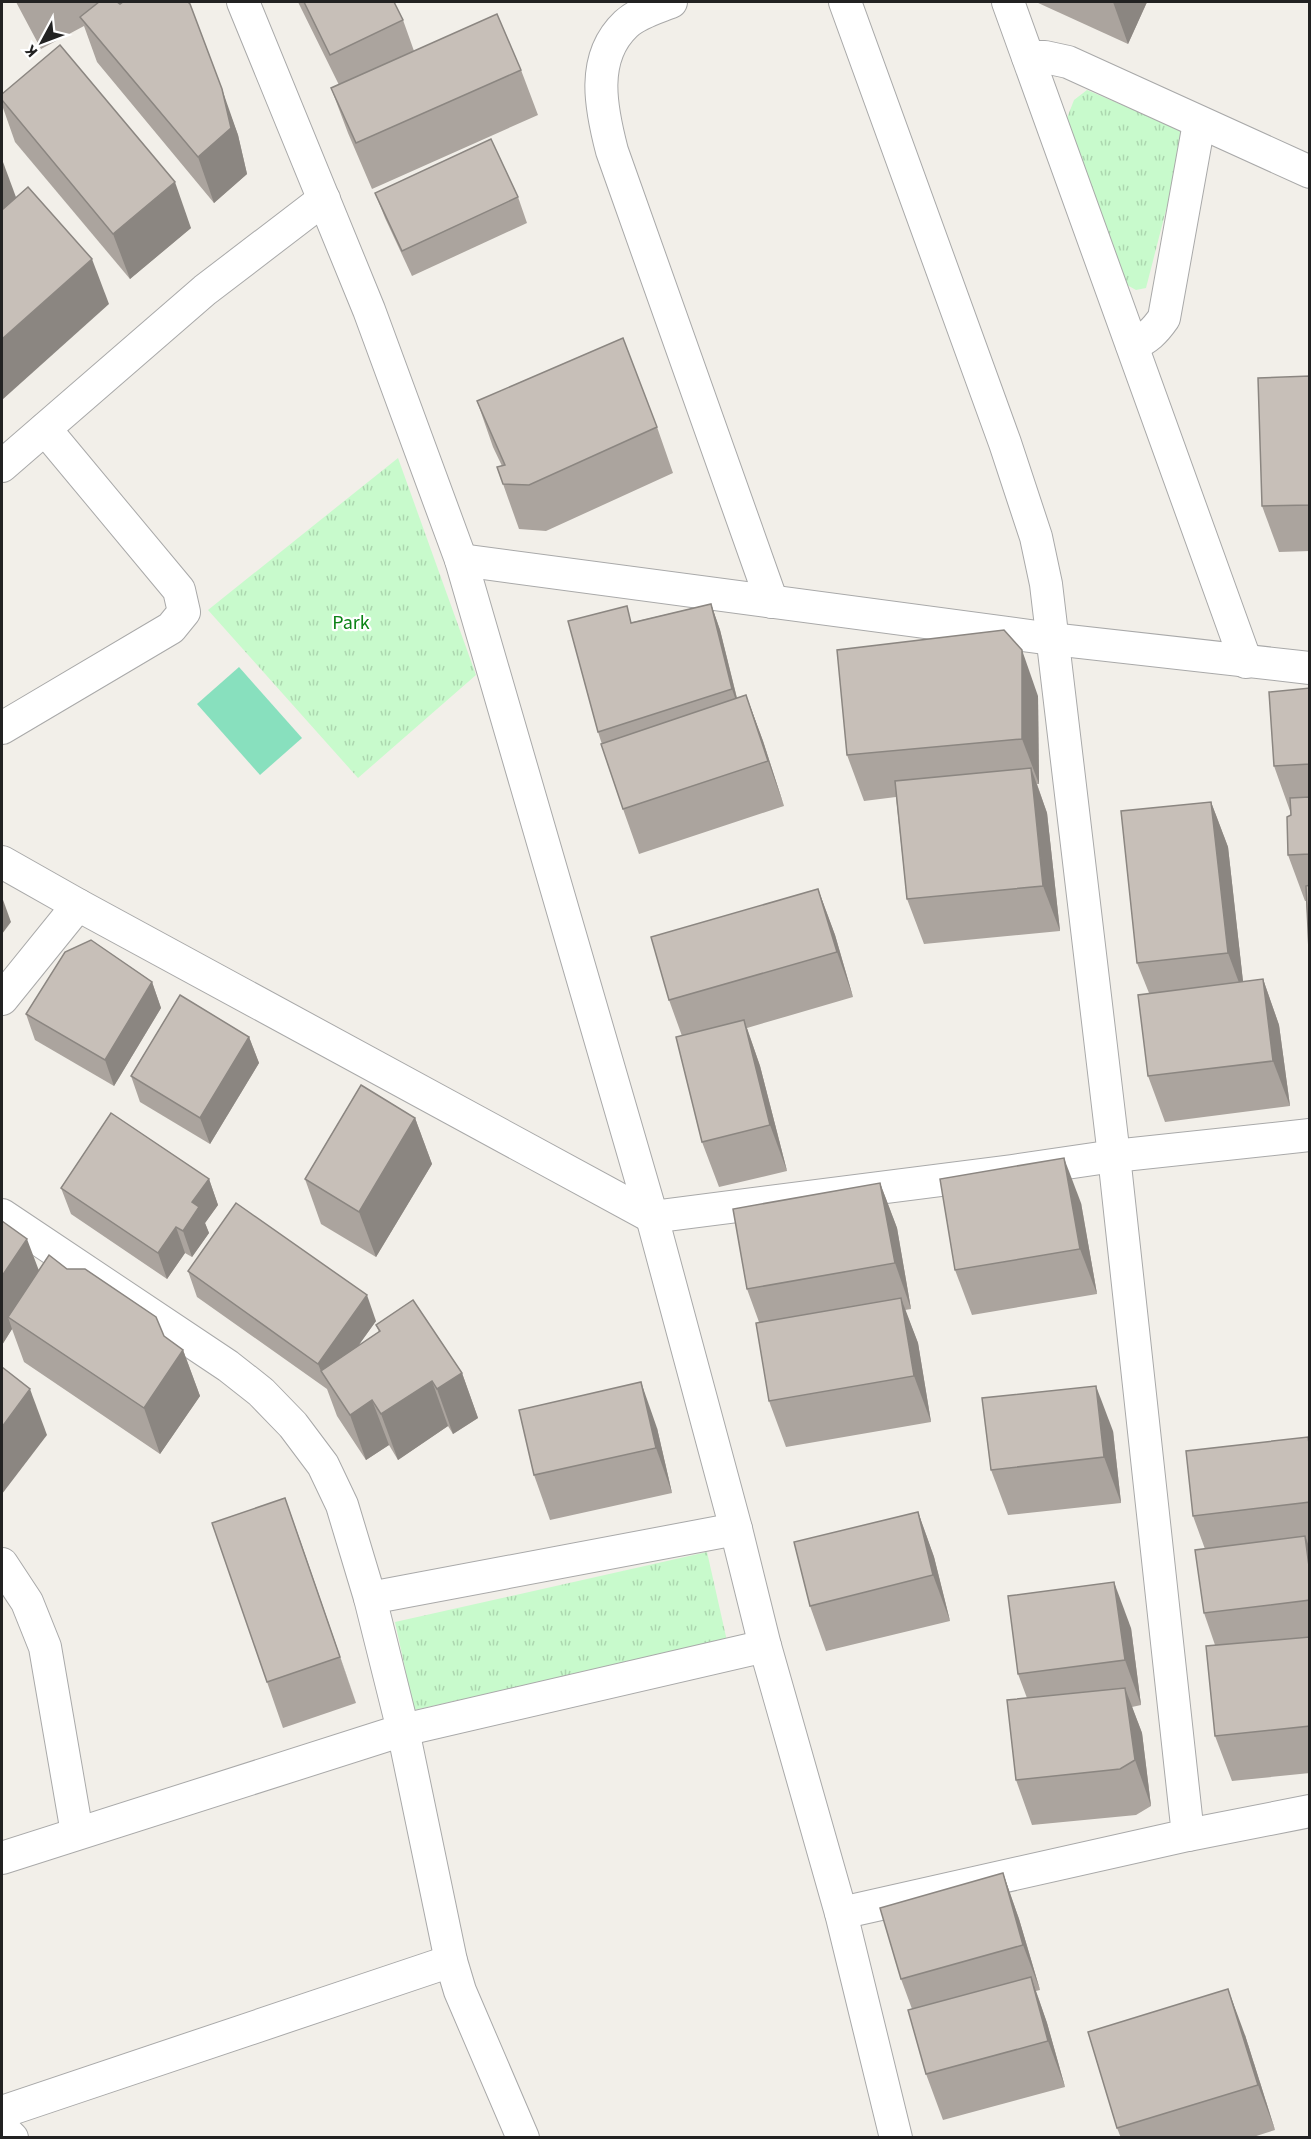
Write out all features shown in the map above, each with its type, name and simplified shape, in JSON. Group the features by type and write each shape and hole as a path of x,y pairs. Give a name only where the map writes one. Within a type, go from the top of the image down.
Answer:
{"street":[{"path":"243,2 369,310 461,560 652,1217 736,1528 765,1646 841,1913 897,2138"},
{"path":"671,2 642,13 626,24 612,42 603,63 601,87 603,116 616,162 772,602"},
{"path":"845,2 1005,443 1036,537 1046,584 1114,1156 1188,1835"},
{"path":"1008,2 1246,662"},
{"path":"1028,57 1046,57 1068,62 1310,172"},
{"path":"1132,345 1145,339 1156,330 1164,318 1199,123"},
{"path":"2,466 205,290 324,200"},
{"path":"2,728 171,628 184,612 179,590 45,429"},
{"path":"461,560 1052,639 1310,668"},
{"path":"2,862 652,1217 1114,1156 1310,1135"},
{"path":"2,999 78,905"},
{"path":"2,1215 228,1366 261,1392 293,1425 323,1465 342,1505 370,1598 403,1730 451,1961 460,1991 523,2138"},
{"path":"370,1598 736,1528"},
{"path":"2,1564 27,1602 45,1647 77,1833"},
{"path":"2,1857 403,1730 765,1646"},
{"path":"841,1913 1188,1835 1310,1811"},
{"path":"2,2112 451,1961"},
{"path":"2,2128 12,2138"}],"green space":[{"path":"1087,90 1186,132 1146,288 1136,290 1127,285 1067,118 1074,100"},
{"name":"Park","path":"398,458 476,675 358,778 208,610"},
{"path":"239,667 302,738 260,775 197,704"},
{"path":"707,1552 727,1641 414,1710 395,1622"}],"building":[{"path":"99,2 120,4 123,2 188,2 190,4 222,89 231,128 198,157 80,17"},
{"path":"304,2 394,2 403,20 330,55"},
{"path":"497,14 521,70 356,143 331,88"},
{"path":"60,45 175,182 113,234 2,100 2,94"},
{"path":"491,139 518,197 402,251 375,193"},
{"path":"28,187 92,259 2,339 2,210"},
{"path":"623,338 657,427 529,485 503,484 497,467 505,465 477,401"},
{"path":"1310,376 1310,505 1262,506 1258,378"},
{"path":"711,604 732,689 598,732 568,621 627,606 631,623"},
{"path":"1004,630 1022,650 1022,739 847,755 837,650"},
{"path":"1310,688 1310,764 1274,766 1269,692"},
{"path":"746,695 768,761 623,809 601,744"},
{"path":"1031,768 1043,886 907,899 895,781"},
{"path":"1310,797 1310,854 1288,855 1287,817 1291,815 1290,798"},
{"path":"1211,802 1228,953 1137,963 1121,811"},
{"path":"1310,885 1310,950 1309,950 1306,886"},
{"path":"818,889 837,952 669,1000 651,937"},
{"path":"91,940 152,982 105,1060 26,1014 65,952"},
{"path":"1263,979 1273,1061 1148,1076 1138,995"},
{"path":"180,995 249,1037 200,1118 131,1076"},
{"path":"744,1020 770,1125 702,1142 676,1037"},
{"path":"361,1085 415,1118 359,1212 305,1179"},
{"path":"111,1113 209,1179 192,1202 199,1207 183,1231 176,1227 158,1253 61,1188"},
{"path":"1064,1158 1080,1249 955,1270 940,1179"},
{"path":"880,1183 895,1263 747,1289 733,1209"},
{"path":"236,1203 367,1295 318,1364 188,1271"},
{"path":"2,1221 27,1239 2,1276"},
{"path":"49,1255 67,1269 85,1269 156,1317 164,1336 183,1350 144,1408 8,1317"},
{"path":"901,1298 914,1376 769,1401 756,1323"},
{"path":"413,1300 462,1373 437,1389 432,1381 381,1414 372,1400 350,1415 321,1371 380,1331 376,1325"},
{"path":"2,1367 30,1389 2,1427"},
{"path":"641,1382 656,1448 534,1475 519,1410"},
{"path":"1096,1386 1104,1457 991,1470 982,1398"},
{"path":"1308,1437 1310,1502 1193,1516 1186,1451"},
{"path":"285,1498 340,1657 267,1682 212,1523"},
{"path":"918,1512 933,1575 810,1606 794,1542"},
{"path":"1305,1536 1310,1574 1310,1600 1204,1613 1195,1550"},
{"path":"1114,1582 1125,1660 1018,1674 1008,1596"},
{"path":"1310,1637 1310,1726 1215,1736 1206,1646"},
{"path":"1125,1688 1135,1760 1120,1769 1016,1780 1007,1700"},
{"path":"1003,1873 1023,1945 901,1979 880,1908"},
{"path":"1031,1977 1048,2041 926,2074 908,2010"},
{"path":"1228,1989 1258,2085 1117,2128 1088,2032"}]}
